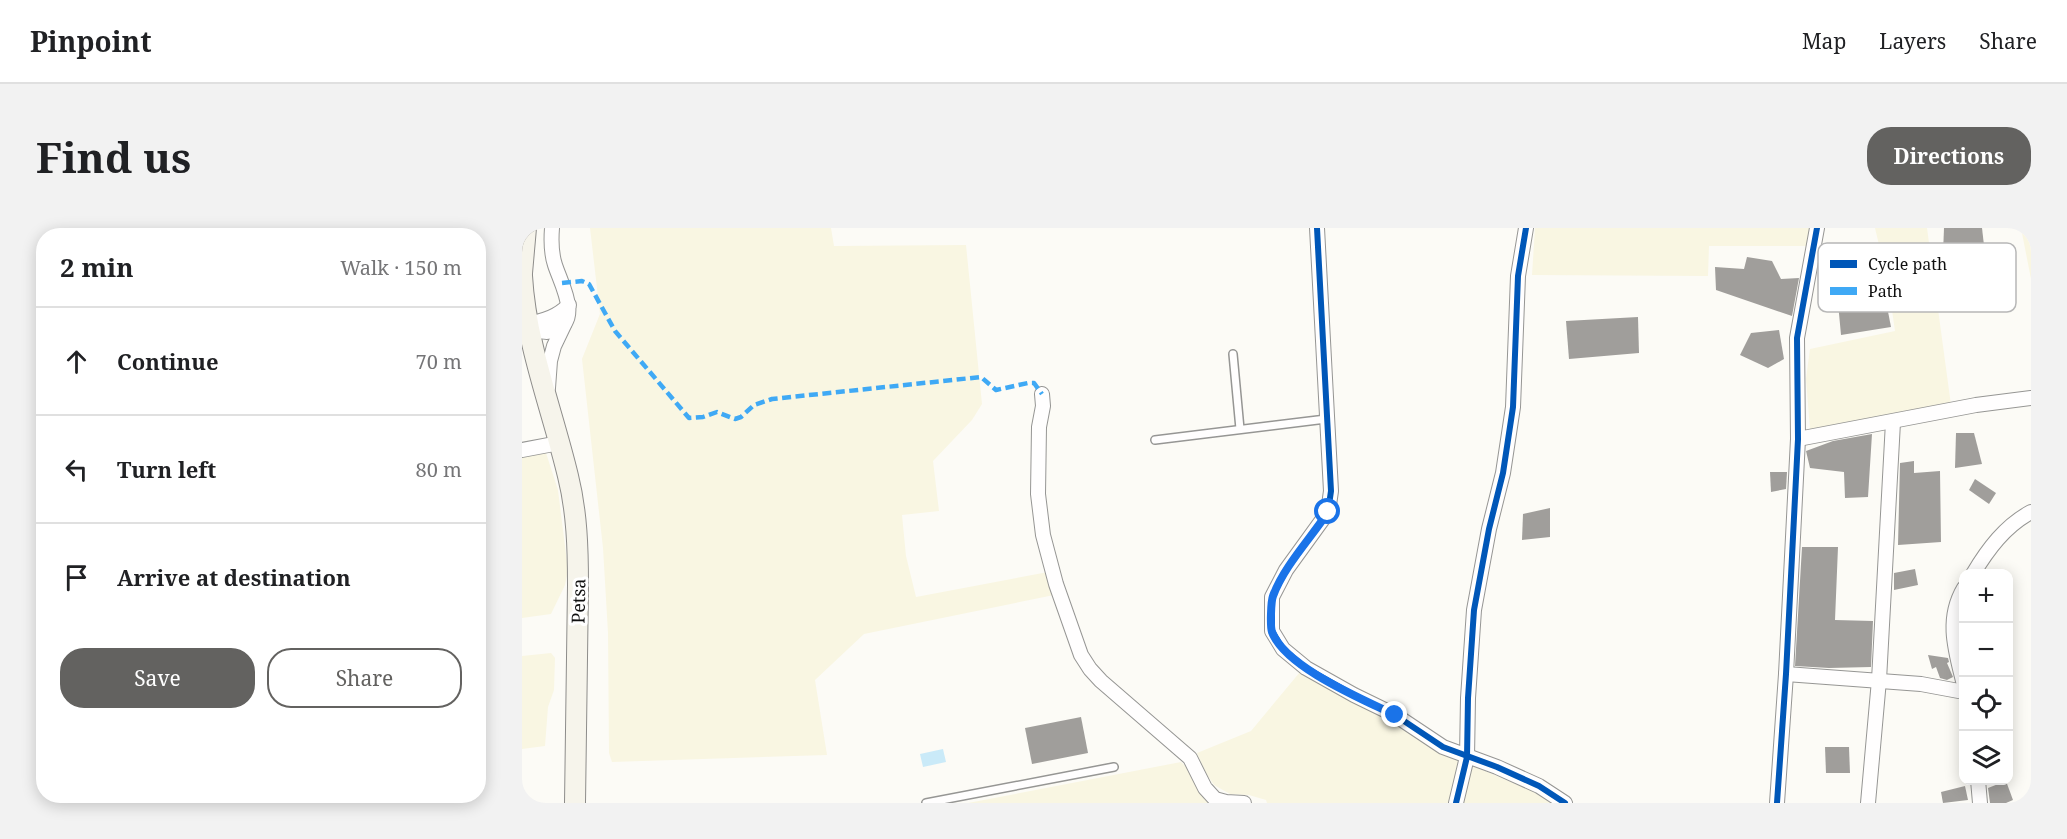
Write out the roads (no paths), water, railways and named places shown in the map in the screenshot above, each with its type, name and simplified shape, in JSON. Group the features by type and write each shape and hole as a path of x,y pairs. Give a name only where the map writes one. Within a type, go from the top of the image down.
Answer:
{"main road":[{"name":"Petsa","path":"526,228 522,274 527,323 569,478 578,549 574,803"}],"street":[{"path":"1317,228 1331,491 1328,512 1286,570 1272,597 1272,631 1283,649 1306,668 1395,715 1443,747 1539,786 1565,803"},
{"path":"1456,803 1467,758 1468,698 1474,610 1489,529 1503,473 1513,407 1518,276 1526,228"},
{"path":"1778,803 1798,440 1797,338 1817,228"},
{"path":"527,323 537,323 568,311 551,246 552,229"},
{"name":"Petsa","path":"547,402 550,361 568,311"},
{"path":"1042,394 1038,494 1043,535 1056,584 1081,655 1101,681 1190,758 1205,788 1215,799 1244,803"},
{"path":"1798,440 1976,405 2031,398"},
{"path":"1868,803 1879,680 1893,422"},
{"path":"522,450 560,443"},
{"path":"1975,569 1991,544 2019,519 2031,512"},
{"path":"1959,596 1956,601 1953,638 1962,677"},
{"path":"1786,674 1921,684 1959,691"},
{"path":"1978,785 1980,803"}],"lane":[{"path":"1233,354 1240,429"},
{"path":"1155,440 1326,419"},
{"path":"926,803 1113,767"}],"water":[{"path":"943,749 946,762 923,767 920,754"}]}
